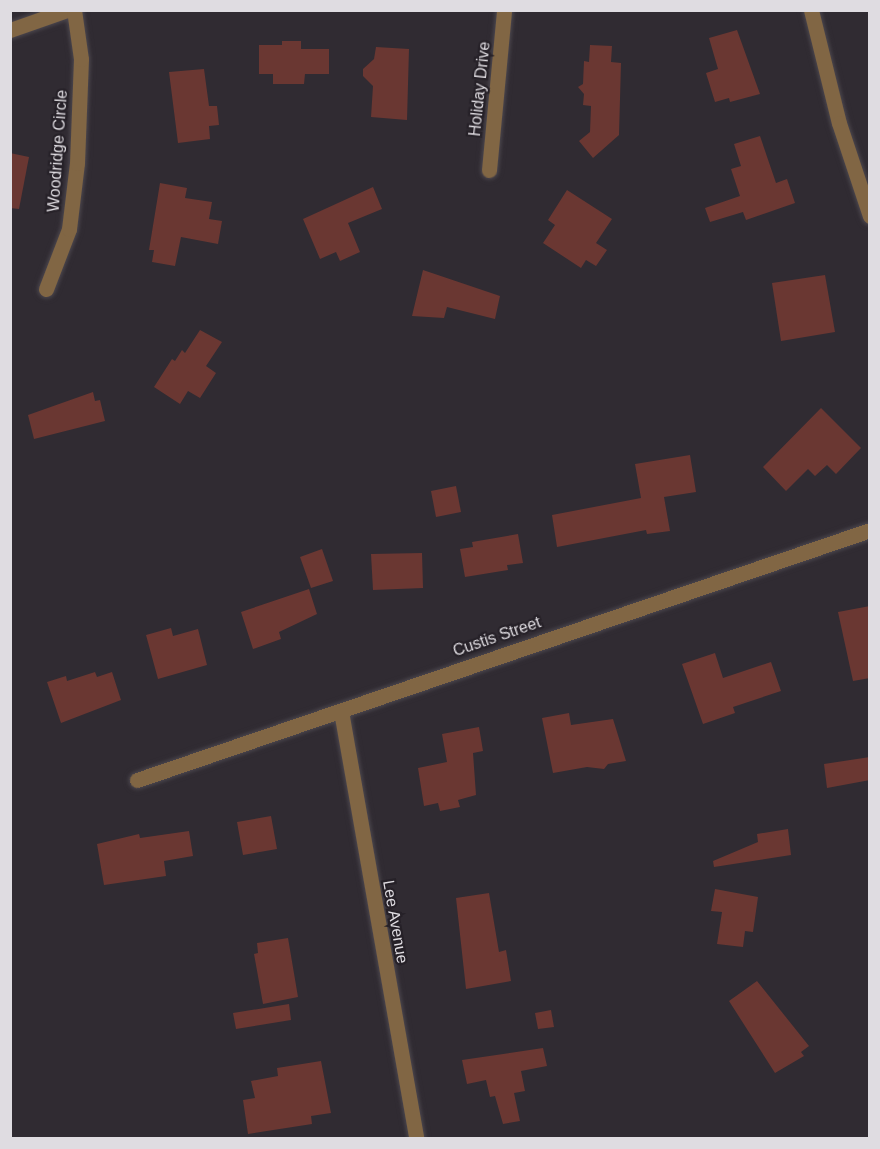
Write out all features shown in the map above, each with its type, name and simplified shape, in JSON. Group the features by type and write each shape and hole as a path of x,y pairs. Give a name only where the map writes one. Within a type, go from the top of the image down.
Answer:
{"street":[{"path":"10,30 67,10"},
{"name":"Woodridge Circle","path":"46,289 69,229 77,163 81,59 74,10"},
{"name":"Holiday Drive","path":"489,170 504,10"},
{"path":"811,10 839,123 870,216"},
{"name":"Custis Street","path":"137,780 870,530"},
{"name":"Lee Avenue","path":"341,711 416,1138"}],"building":[{"path":"737,30 760,94 730,102 729,98 715,102 706,73 718,69 709,38"},
{"path":"282,41 301,41 301,49 329,49 329,74 305,74 304,84 273,84 273,74 259,74 259,45 282,45"},
{"path":"590,45 612,46 611,62 621,63 619,135 593,158 579,141 590,132 591,106 583,105 584,94 578,87 583,84 584,61 589,62"},
{"path":"376,47 409,49 407,120 371,117 373,86 363,76 363,69 374,59"},
{"path":"204,69 209,106 217,106 219,125 209,126 210,139 178,143 169,72"},
{"path":"760,136 776,183 787,179 795,203 746,220 743,212 710,222 705,208 740,196 731,169 741,166 734,144"},
{"path":"10,153 29,157 19,209 10,208"},
{"path":"160,183 187,188 185,198 212,202 209,219 222,221 218,244 181,237 175,266 152,262 154,250 149,250"},
{"path":"373,187 382,209 348,223 360,252 340,261 336,252 320,259 303,219"},
{"path":"567,190 612,219 596,243 607,250 596,266 586,260 581,268 543,243 555,225 548,220"},
{"path":"423,270 500,296 495,319 447,307 444,318 412,316"},
{"path":"825,275 835,332 781,341 772,283"},
{"path":"200,330 222,342 206,366 216,373 200,398 188,391 180,404 154,387 172,359 175,361 182,350 185,353"},
{"path":"93,392 95,401 100,400 105,421 34,439 28,415"},
{"path":"821,408 861,448 836,474 827,465 815,476 808,469 786,491 763,467"},
{"path":"690,455 696,492 664,497 670,531 647,534 646,530 557,547 552,515 641,498 635,464"},
{"path":"456,486 461,512 436,517 431,491"},
{"path":"518,534 523,563 507,565 508,570 465,577 460,549 473,547 472,542"},
{"path":"322,549 333,581 311,588 300,557"},
{"path":"422,553 423,588 373,590 371,554"},
{"path":"309,589 317,614 279,632 281,639 253,649 241,612"},
{"path":"870,606 870,678 853,681 838,612"},
{"path":"171,628 173,636 198,629 207,665 158,679 146,635"},
{"path":"715,653 723,678 771,662 781,691 733,707 735,713 703,724 682,664"},
{"path":"95,672 97,677 112,672 121,700 61,723 47,682 66,676 67,681"},
{"path":"569,713 571,725 613,719 626,761 608,764 604,769 587,767 553,773 542,718"},
{"path":"479,727 483,751 473,753 476,795 458,800 460,807 440,811 438,803 424,806 418,768 447,762 442,734"},
{"path":"870,757 870,780 827,788 824,764"},
{"path":"271,816 277,849 243,855 237,822"},
{"path":"788,829 791,855 714,867 713,861 758,842 757,834"},
{"path":"189,831 193,856 164,861 166,876 104,885 97,844 139,834 140,838"},
{"path":"715,889 758,897 753,932 745,931 743,947 717,944 722,912 711,911"},
{"path":"489,893 499,952 506,950 511,981 466,989 456,898"},
{"path":"288,938 298,997 263,1004 254,954 258,953 257,943"},
{"path":"757,981 809,1046 801,1052 804,1056 775,1073 729,1001"},
{"path":"289,1004 291,1020 236,1029 233,1013"},
{"path":"551,1010 554,1027 538,1029 535,1013"},
{"path":"543,1048 547,1066 521,1071 525,1091 514,1093 520,1121 503,1124 495,1096 490,1097 486,1080 467,1084 462,1060"},
{"path":"321,1061 331,1113 311,1116 312,1124 248,1134 243,1100 255,1098 251,1081 278,1076 277,1068"}]}
